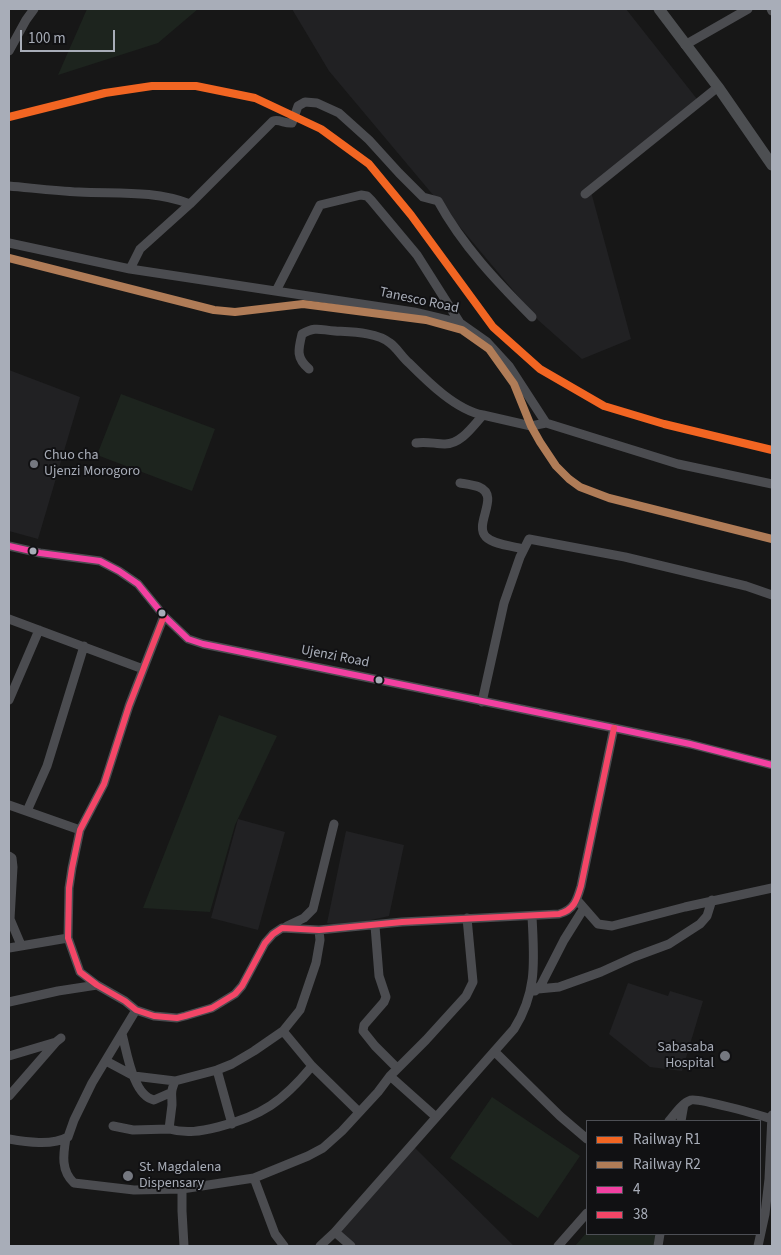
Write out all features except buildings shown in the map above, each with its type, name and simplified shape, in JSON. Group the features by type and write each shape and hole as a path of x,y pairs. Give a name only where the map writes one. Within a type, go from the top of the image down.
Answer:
{"main road":[{"path":"659,9 718,87 772,165"}],"street":[{"path":"9,51 34,9"},
{"path":"685,44 748,9"},
{"path":"585,194 718,87"},
{"path":"130,269 140,249 190,204 273,121 280,120 288,124 292,123 298,106 302,103 322,104 339,113 369,140 399,174 423,197 438,201 464,243 506,291 532,317"},
{"path":"9,186 78,192 154,194 175,198 190,204"},
{"path":"276,290 320,205 361,195 367,196 413,250 460,323"},
{"name":"Tanesco Road","path":"9,244 130,269 414,312 460,323 487,342 509,366 546,423"},
{"path":"309,369 300,362 299,354 302,334 310,329 317,328 329,331 362,332 390,342 408,362 445,396 472,413 531,426 546,423 678,464 772,484"},
{"path":"416,443 448,444 458,441 483,415"},
{"path":"460,483 479,487 486,493 488,501 483,522 483,533 487,538 523,548"},
{"path":"482,702 504,603 523,548 529,539 625,557 746,586 772,595"},
{"name":"Ujenzi Road","path":"9,546 40,553 100,561 138,584 164,616 188,639 203,644 690,744 772,765"},
{"path":"164,616 129,706 104,784 80,830 72,868 68,938 80,972 136,1010 154,1016 177,1018 218,1005 240,989 265,943 273,934 304,918 312,909 334,824"},
{"path":"9,619 143,669"},
{"path":"9,700 39,630"},
{"path":"27,811 47,766 84,646"},
{"path":"282,928 319,930 402,922 532,916 565,912 577,900 614,728"},
{"path":"9,804 80,830"},
{"path":"9,856 12,858 14,867 10,919 21,944"},
{"path":"577,900 598,924 612,926 712,900 772,888"},
{"path":"538,988 559,987 601,972 634,956 669,944 700,924 707,916 712,900"},
{"path":"530,997 541,985 564,940 584,908"},
{"path":"320,1246 335,1232 514,1029 530,997 533,970 532,916"},
{"path":"136,1010 88,1090 66,1138 64,1153 67,1176 74,1183 134,1190 182,1189 254,1178 316,1152 330,1142 466,996 473,982 467,918"},
{"path":"375,926 379,976 386,997 364,1026 363,1031 397,1068"},
{"path":"106,1062 134,1076 175,1081 217,1070 232,1064 254,1051 283,1031 297,1016 318,956 319,930"},
{"path":"9,948 21,944 68,938"},
{"path":"9,1002 58,991 97,985"},
{"path":"283,1031 312,1066 359,1112"},
{"path":"122,1034 140,1090 150,1099 157,1100 170,1093"},
{"path":"9,1056 58,1040 9,1096"},
{"path":"495,1052 586,1139"},
{"path":"113,1126 133,1130 169,1130 188,1133 201,1132 232,1124 259,1114 269,1107 298,1083 312,1066"},
{"path":"217,1070 232,1124"},
{"path":"390,1076 436,1117"},
{"path":"169,1130 172,1105 170,1093 175,1081"},
{"path":"669,1120 684,1104 692,1100 719,1104 727,1108 772,1117 764,1178 769,1214 758,1246"},
{"path":"681,1120 684,1104"},
{"path":"9,1139 36,1143 66,1138"},
{"path":"254,1178 275,1234 284,1246"},
{"path":"182,1189 184,1246"},
{"path":"558,1246 586,1214"},
{"path":"335,1232 351,1246"}],"shaded area":[{"path":"87,9 198,9 158,43 58,75"},
{"path":"292,9 626,9 697,99 590,188 631,339 582,359 538,320 329,71"},
{"name":"Chuo cha Ujenzi Morogoro","path":"9,370 80,397 38,539 9,531"},
{"path":"121,394 215,429 192,491 97,455"},
{"path":"219,715 277,736 235,825 210,912 143,908"},
{"path":"238,819 285,832 258,930 211,918"},
{"path":"346,831 404,845 389,916 345,926 327,923"},
{"path":"628,983 668,996 670,991 703,1001 682,1071 650,1067 609,1034"},
{"path":"492,1097 580,1156 538,1218 450,1158"},
{"path":"413,1146 514,1246 355,1246 339,1231"},
{"path":"586,1233 586,1235 656,1235 654,1246 575,1246"}],"rail line":[{"name":"R1","path":"9,117 105,93 152,86 196,86 255,98 321,129 369,164 411,215 493,327 540,369 604,406 664,424 772,450"},
{"name":"R2","path":"9,258 214,310 235,312 303,304 426,320 462,330 489,349 514,384 531,426 540,442 556,466 580,487 609,498 772,539"}],"transit line":[{"name":"4","path":"9,546 40,553 100,561 138,584 164,616 188,639 203,644 690,744 772,765"},
{"name":"38","path":"164,616 129,706 104,784 80,830 69,888 68,938 80,972 136,1010 154,1016 177,1018 185,1016 212,1008 235,994 242,986 265,943 282,928 319,930 402,922 559,914 568,910 576,900 581,886 614,728"}],"place":[{"name":"Chuo cha Ujenzi Morogoro","path":"34,464"},
{"name":"Sabasaba Hospital","path":"725,1056"},
{"name":"St. Magdalena Dispensary","path":"128,1176"}]}
